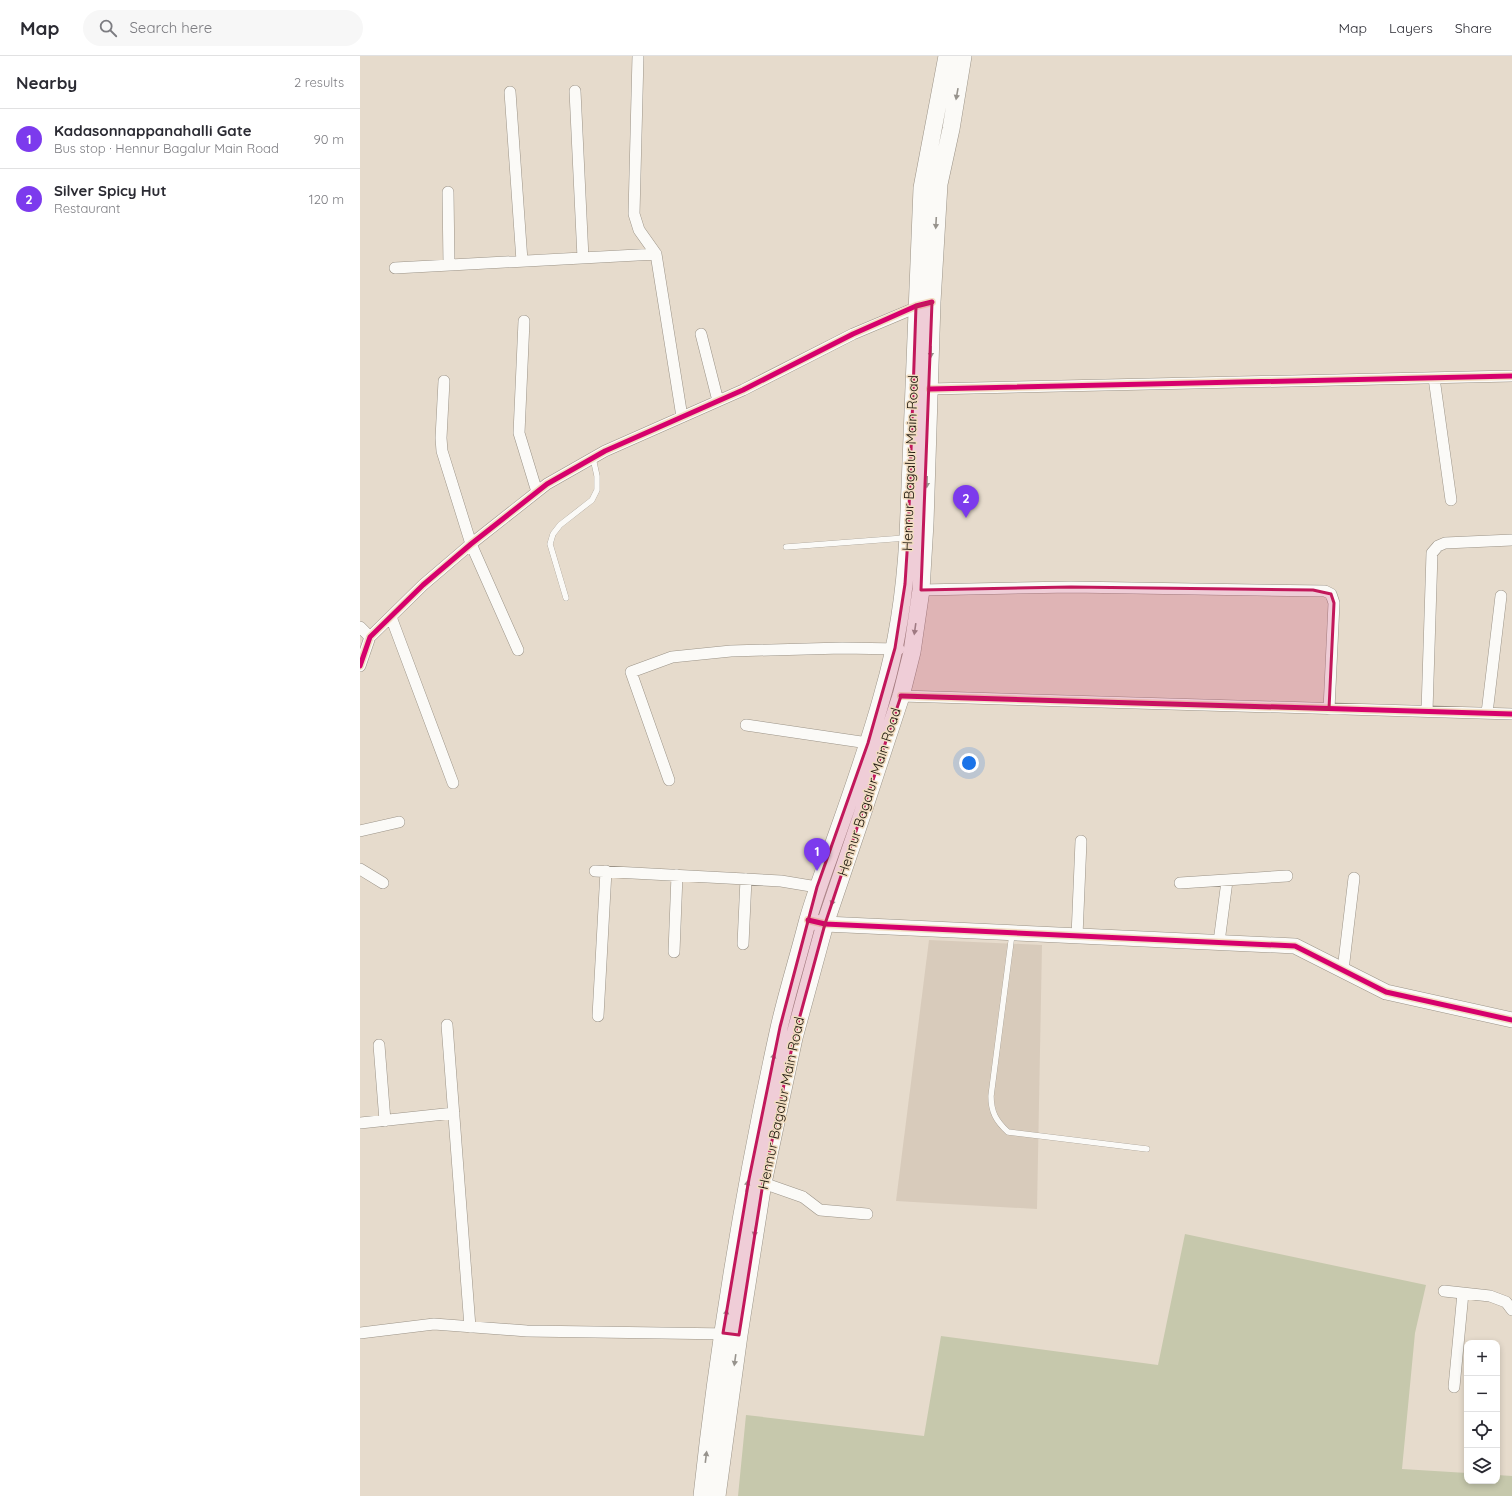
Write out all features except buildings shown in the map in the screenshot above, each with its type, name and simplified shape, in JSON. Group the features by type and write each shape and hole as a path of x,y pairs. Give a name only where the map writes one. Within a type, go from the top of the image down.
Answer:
{"main road":[{"name":"Hennur Bagalur Main Road","path":"702,1496 731,1334 794,1038 825,924 901,696 912,652 921,590 926,523 930,389 924,304 922,188 947,56"},
{"name":"Hennur Bagalur Main Road","path":"717,1496 731,1334 748,1179 780,1027 808,920 817,888 868,743 884,692 895,648 905,584 924,304 939,184 951,129 963,56"}],"street":[{"path":"638,56 634,214 639,230 656,254 682,417"},
{"path":"575,91 583,258"},
{"path":"510,92 522,261"},
{"path":"448,192 449,265"},
{"path":"395,268 656,254"},
{"path":"365,639 391,617 423,585 471,544 547,484 605,451 743,390 853,334 924,304"},
{"path":"524,321 519,434 537,492"},
{"path":"701,334 718,401"},
{"path":"930,389 1512,376"},
{"path":"1434,378 1451,500"},
{"path":"444,381 441,438 442,451 471,544 518,650"},
{"path":"1427,711 1432,553 1438,546 1445,543 1512,540"},
{"path":"921,590 1071,587 1326,590 1332,594 1334,603 1329,708"},
{"path":"1487,713 1501,596"},
{"path":"391,617 453,783"},
{"path":"360,627 365,639 360,666"},
{"path":"669,780 631,672 672,657 730,651 895,648 912,652"},
{"path":"901,696 1512,714"},
{"path":"746,725 868,743"},
{"path":"360,831 398,822"},
{"path":"1077,936 1081,841"},
{"path":"360,869 383,883"},
{"path":"598,1016 601,871 781,881 817,888"},
{"path":"674,952 677,875"},
{"path":"1180,883 1287,876"},
{"path":"1343,970 1354,878"},
{"path":"743,944 746,879"},
{"path":"1219,942 1227,880"},
{"path":"808,920 825,924 1295,946 1386,992 1512,1020"},
{"path":"447,1025 470,1327"},
{"path":"379,1046 385,1121"},
{"path":"360,1123 454,1113"},
{"path":"763,1183 803,1197 820,1210 867,1214"},
{"path":"1444,1291 1490,1296 1506,1302 1512,1310"},
{"path":"1454,1387 1463,1293"},
{"path":"360,1333 434,1324 527,1331 731,1334"}],"lane":[{"path":"566,598 550,544 560,525 592,500 597,490 597,476 593,458"},
{"path":"786,547 908,538"},
{"path":"1012,933 991,1096 991,1108 999,1124 1008,1132 1147,1149"}],"highlighted area":[{"path":"932,302 921,590 1071,587 1313,590 1331,594 1334,603 1329,709 901,696 825,924 794,1038 763,1183 739,1335 723,1333 749,1179 780,1027 817,887 868,743 895,648 905,584 908,537 916,306"}],"shaded area":[{"path":"929,940 1042,945 1037,1209 896,1201"}],"green space":[{"path":"1185,1234 1426,1285 1415,1333 1402,1469 1464,1473 1464,1484 1500,1484 1500,1475 1512,1476 1512,1496 738,1496 746,1415 924,1436 941,1336 1158,1365"}],"cycle path":[{"path":"360,666 370,637 423,585 471,544 547,484 605,451 743,390 853,334 916,306 932,302"},
{"path":"930,389 1512,376"},
{"path":"901,696 1512,714"},
{"path":"808,920 825,924 1295,946 1386,992 1512,1020"}],"place":[{"name":"Silver Spicy Hut","path":"966,518"},
{"name":"Kadasonnappanahalli Gate","path":"817,871"}]}
